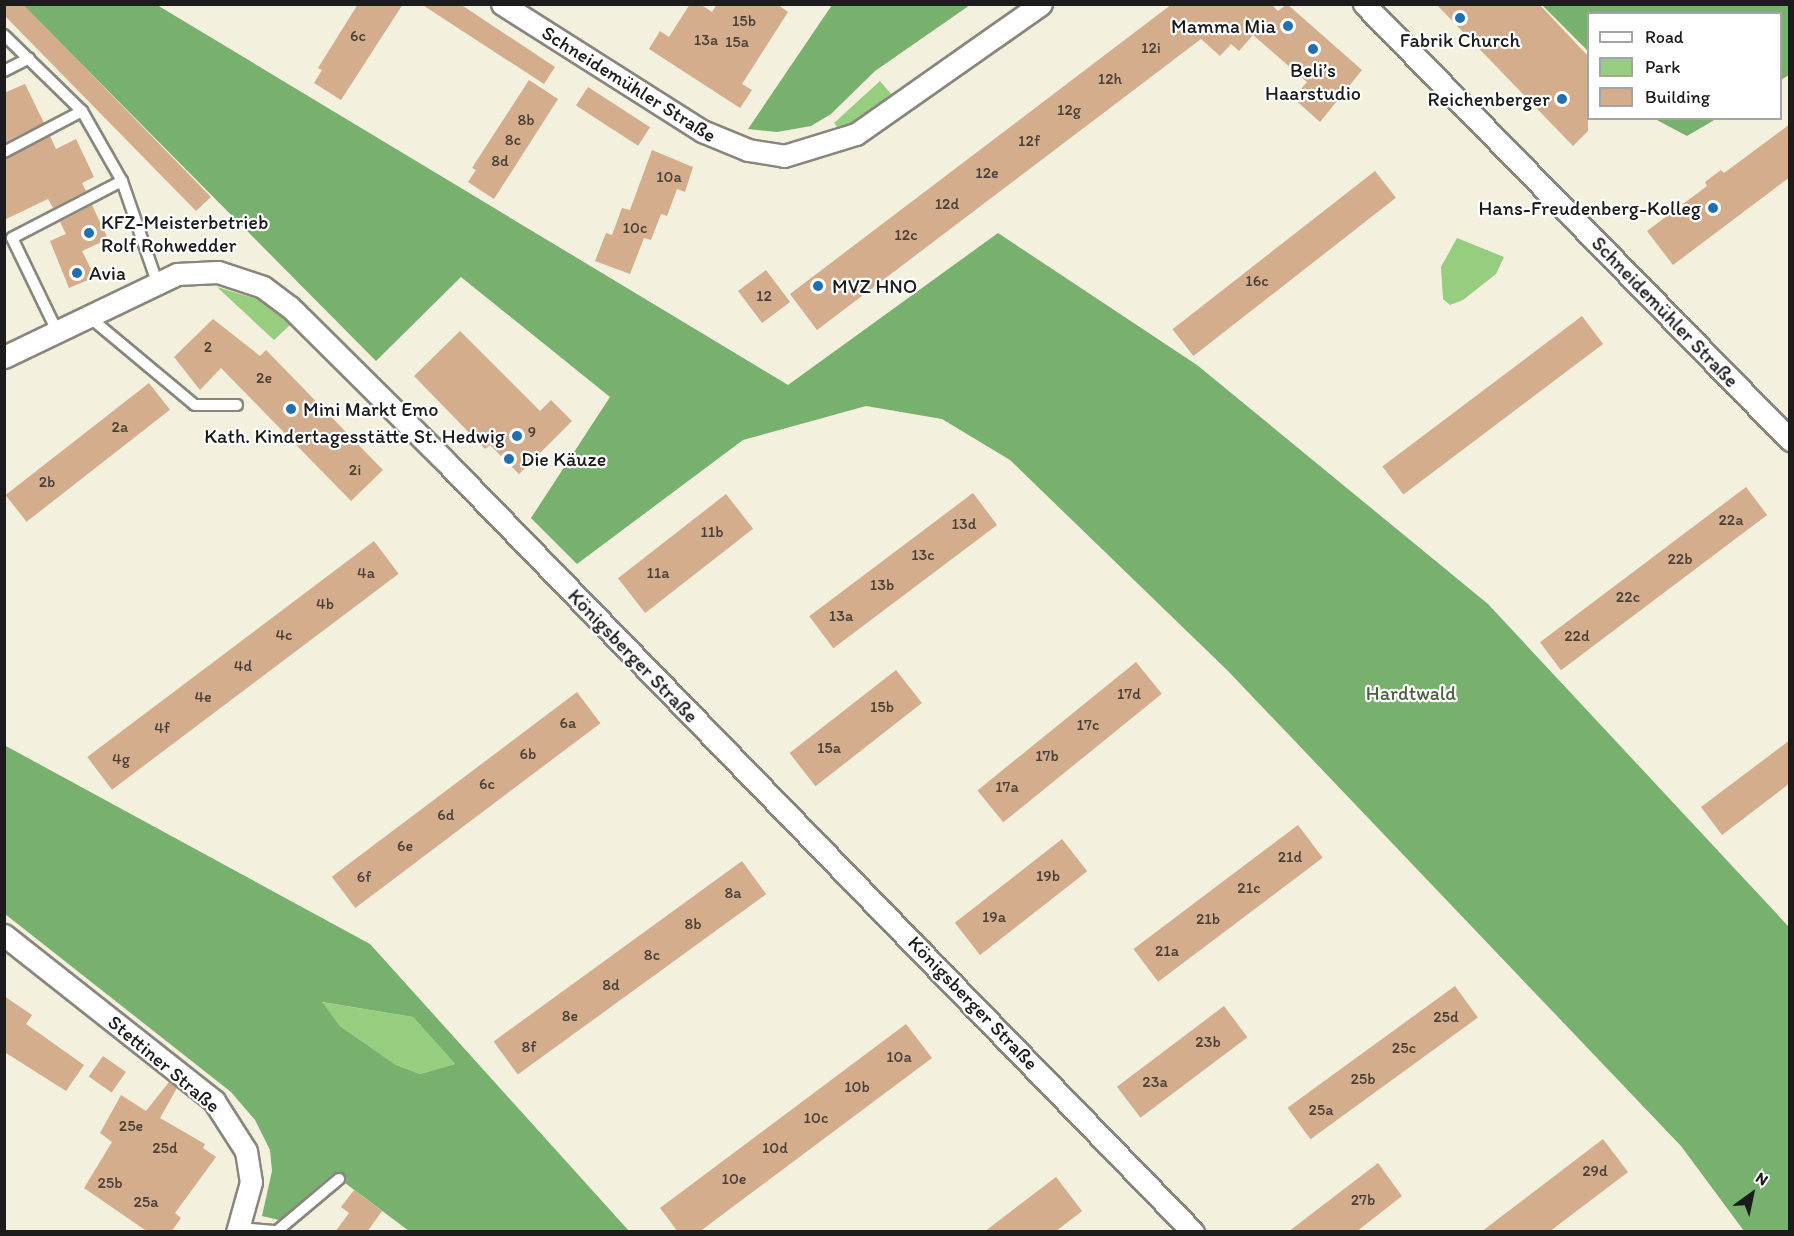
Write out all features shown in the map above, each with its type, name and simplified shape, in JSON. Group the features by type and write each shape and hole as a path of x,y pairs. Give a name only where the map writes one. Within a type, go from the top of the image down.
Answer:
{"street":[{"name":"Schneidemühler Straße","path":"502,4 702,131 740,148 784,156 856,134 1041,4"},
{"name":"Schneidemühler Straße","path":"1364,4 1790,440"},
{"name":"Königsberger Straße","path":"4,357 177,274 218,272 263,287 290,307 445,462 1193,1232"},
{"name":"Stettiner Straße","path":"4,935 214,1101 246,1151 251,1182 238,1230"}],"lane":[{"path":"4,35 82,111 122,181 157,282"},
{"path":"4,71 29,58"},
{"path":"4,152 82,111"},
{"path":"57,331 12,238 122,181"},
{"path":"87,316 195,405 237,405"},
{"path":"238,1230 277,1231 339,1179"}],"green space":[{"name":"Hardtwald","path":"23,5 157,5 788,385 998,233 1197,365 1488,604 1789,927 1789,1231 1744,1231 1681,1146 1228,671 1010,460 942,419 866,406 743,440 577,564 531,518 610,397 461,277 376,361"},
{"path":"832,5 970,5 875,71 831,114 811,126 777,132 748,129"},
{"path":"1542,5 1789,5 1789,75 1782,79 1782,12 1587,12 1587,50"},
{"path":"880,81 897,101 839,129 834,123"},
{"path":"1657,120 1714,120 1687,136"},
{"path":"1457,238 1504,257 1496,274 1463,300 1450,305 1443,299 1441,267"},
{"path":"217,287 263,301 291,324 274,340"},
{"path":"4,745 370,944 629,1231 409,1231 333,1174 279,1220 262,1216 272,1171 270,1150 255,1120 231,1092 5,914","holes":["322,1002 413,1017 455,1064 420,1074 396,1065 340,1026"]},
{"path":"321,1002 413,1017 455,1064 420,1074 396,1065 340,1026"}],"building":[{"path":"4,4 23,4 211,197 196,211 4,15"},
{"path":"358,4 403,4 341,100 314,83 322,70 318,68"},
{"path":"421,4 460,4 555,67 544,84"},
{"path":"690,4 700,4 712,12 717,4 777,4 788,12 742,84 752,90 740,108 649,49 660,31 669,37"},
{"path":"1172,4 1271,4 1278,11 1287,4 1362,70 1320,122 1293,98 1307,82 1253,35 1239,51 1231,44 1220,56 1201,39 817,330 790,294"},
{"path":"1436,4 1539,4 1587,55 1588,131 1573,146"},
{"path":"529,80 558,99 494,199 468,182 476,170 472,168"},
{"path":"25,84 44,123 4,143 4,93"},
{"path":"588,87 650,127 638,146 576,105"},
{"name":"Hans-Freudenberg-Kolleg","path":"1790,124 1790,177 1673,265 1647,231 1707,186 1705,182 1721,170 1724,173"},
{"path":"50,136 56,149 76,139 94,177 82,183 86,191 53,208 48,199 4,220 4,159"},
{"path":"652,150 693,167 685,192 677,189 667,216 661,214 651,240 644,238 630,274 595,261 606,233 612,235 622,208 630,210"},
{"path":"1375,171 1396,198 1193,356 1172,329"},
{"path":"92,205 108,239 82,251 95,277 69,288 50,241 66,234 60,222"},
{"path":"766,270 790,302 762,323 738,291"},
{"path":"1582,316 1603,344 1403,494 1382,466"},
{"path":"213,319 260,356 266,350 383,470 351,501 221,368 200,390 174,357"},
{"path":"460,331 540,411 551,400 572,421 519,474 490,445 485,449 414,376"},
{"path":"149,383 170,410 27,522 6,495"},
{"path":"1746,487 1767,515 1561,670 1540,642"},
{"path":"973,493 997,525 833,648 809,616"},
{"path":"726,494 753,529 645,613 618,578"},
{"path":"374,541 399,574 112,790 87,757"},
{"path":"1136,662 1162,694 1003,822 977,790"},
{"path":"896,670 922,703 815,786 790,753"},
{"path":"577,692 600,723 355,908 332,877"},
{"path":"1790,740 1790,783 1722,835 1701,807"},
{"path":"1298,825 1323,858 1158,982 1133,949"},
{"path":"1062,839 1087,871 980,955 955,923"},
{"path":"742,861 766,894 518,1075 494,1041"},
{"path":"1455,986 1478,1018 1310,1139 1288,1108"},
{"path":"4,996 32,1015 26,1024 84,1065 66,1091 6,1053 4,1056"},
{"path":"1224,1006 1247,1037 1140,1118 1117,1087"},
{"path":"906,1024 932,1058 699,1232 678,1232 660,1208"},
{"path":"103,1056 126,1072 112,1093 89,1076"},
{"path":"169,1082 177,1088 160,1118 205,1144 203,1148 216,1157 175,1213 181,1218 171,1232 148,1232 84,1188 112,1142 100,1133 121,1095 146,1111"},
{"path":"1603,1139 1628,1172 1549,1232 1481,1232"},
{"path":"1378,1163 1402,1196 1356,1232 1288,1232"},
{"path":"1056,1177 1082,1211 1055,1232 984,1232"},
{"path":"354,1190 382,1211 367,1232 335,1232 349,1213 341,1207"}],"place":[{"name":"Fabrik Church","path":"1460,18"},
{"name":"Mamma Mia","path":"1288,26"},
{"name":"Beli’s Haarstudio","path":"1313,49"},
{"name":"Reichenberger","path":"1562,99"},
{"name":"Hans-Freudenberg-Kolleg","path":"1713,208"},
{"name":"KFZ-Meisterbetrieb Rolf Rohwedder","path":"89,233"},
{"name":"Avia","path":"77,273"},
{"name":"MVZ HNO","path":"818,286"},
{"name":"Mini Markt Emo","path":"291,409"},
{"name":"Kath. Kindertagesstätte St. Hedwig","path":"517,436"},
{"name":"Die Käuze","path":"509,459"}]}
